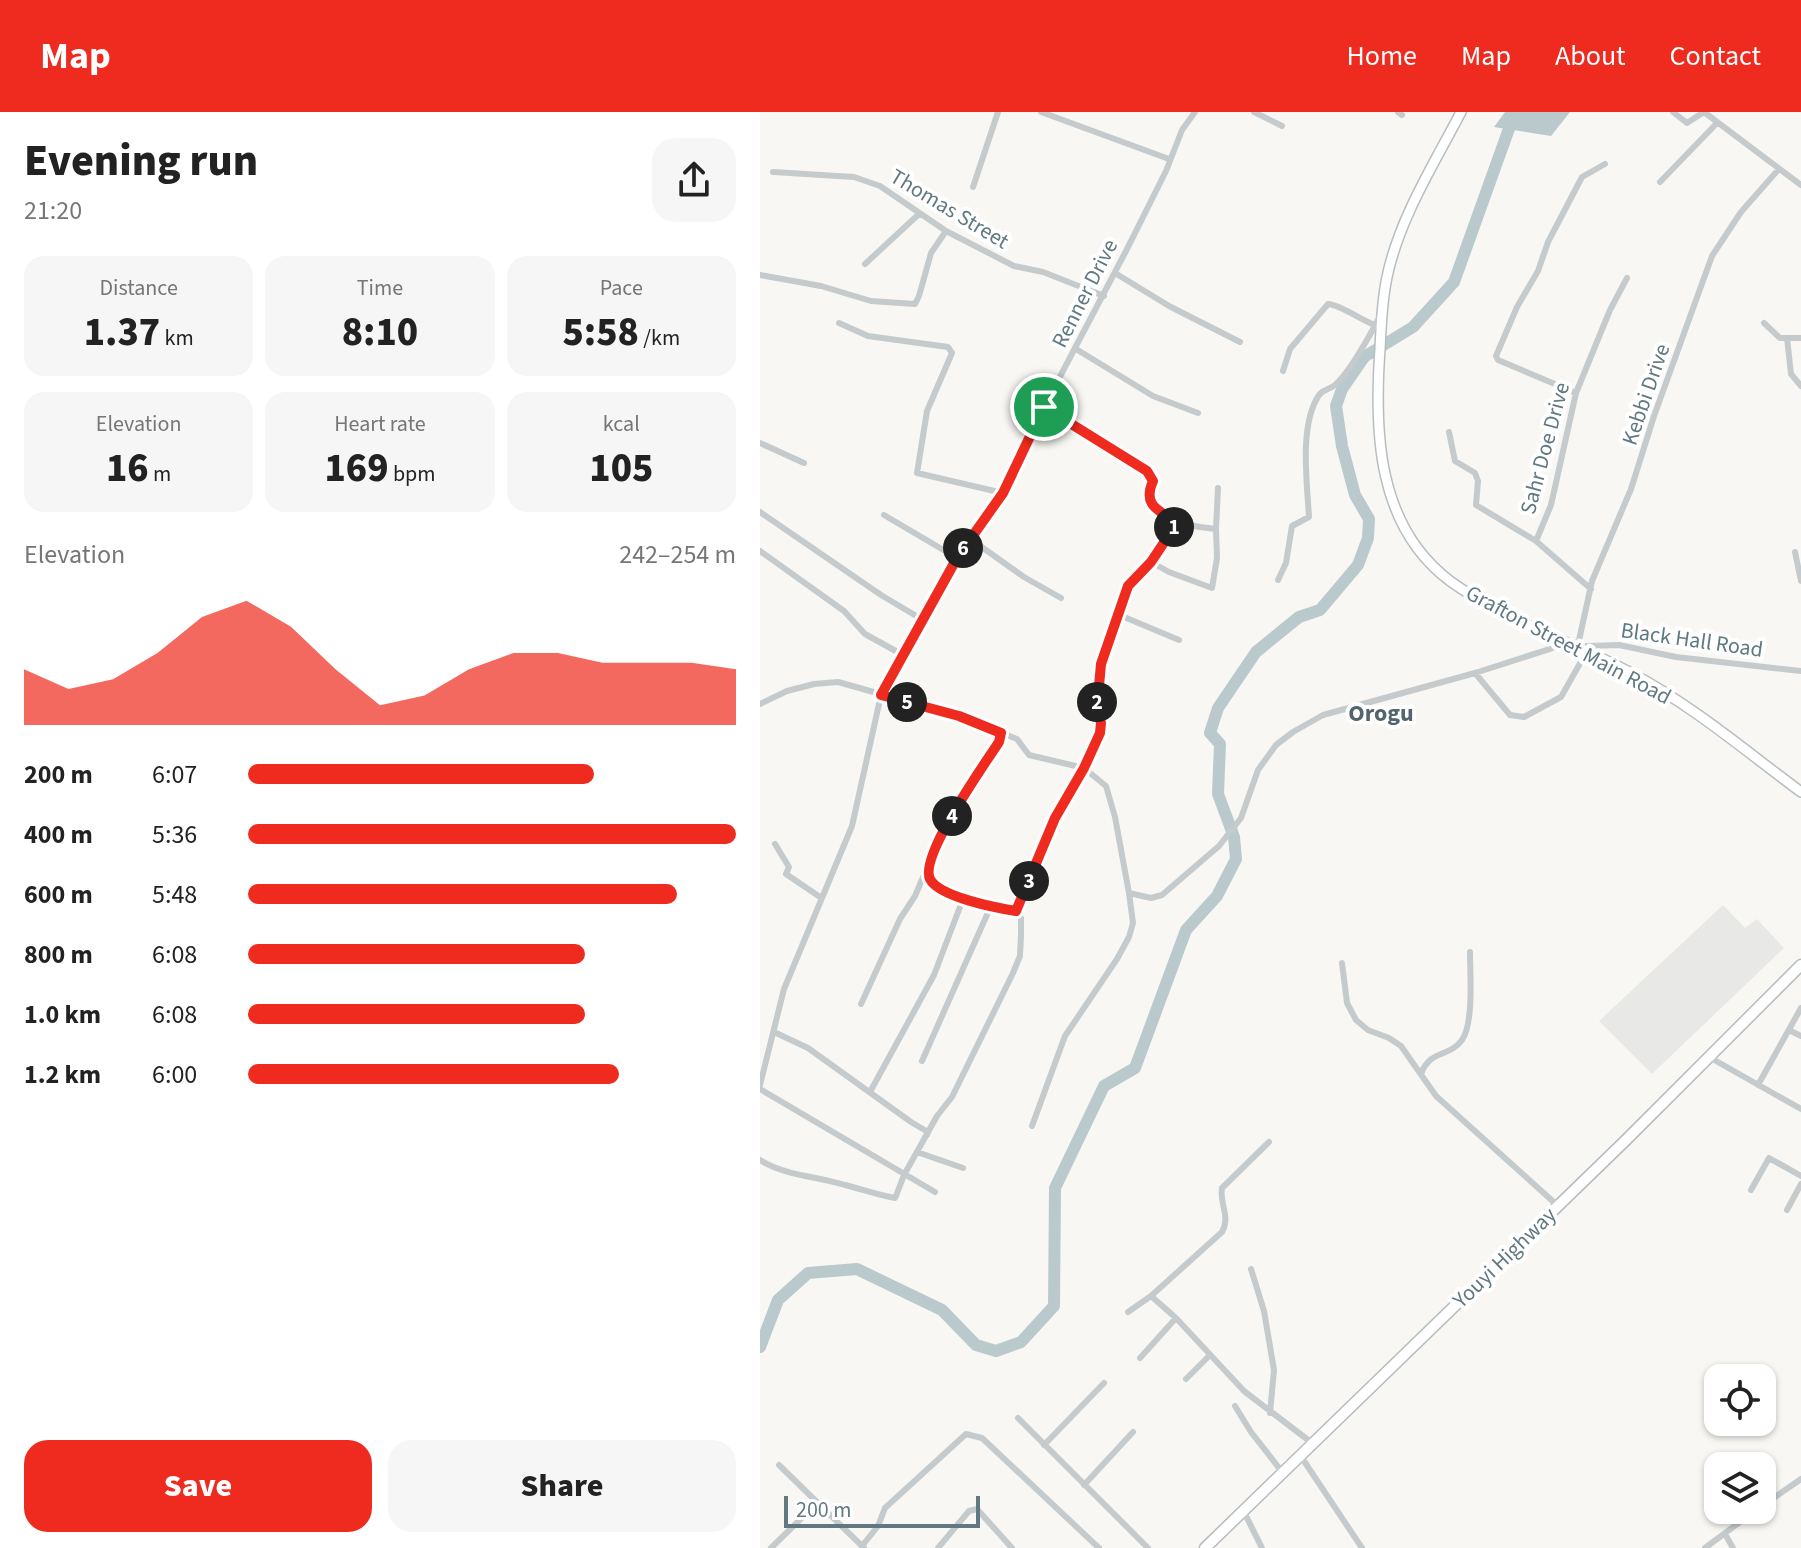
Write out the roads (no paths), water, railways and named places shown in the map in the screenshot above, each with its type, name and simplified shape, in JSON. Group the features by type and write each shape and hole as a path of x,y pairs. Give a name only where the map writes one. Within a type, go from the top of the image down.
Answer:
{"main road":[{"name":"Youyi Highway","path":"1205,1548 1801,966"}],"street":[{"path":"973,187 998,112"},
{"path":"1041,112 1169,159"},
{"name":"Renner Drive","path":"760,1087 784,989 852,826 881,695 969,538 1003,493 1166,171 1182,130 1195,112"},
{"path":"1254,112 1282,126"},
{"name":"Grafton Street Main Road","path":"1461,112 1412,207 1395,249 1378,326 1378,437 1384,475 1403,525 1422,552 1449,580 1533,627 1578,645 1658,688 1801,792"},
{"path":"1673,112 1687,123 1704,112 1801,185"},
{"path":"1660,182 1717,123"},
{"path":"1576,393 1498,360 1496,350 1538,271 1548,242 1582,177 1605,164"},
{"name":"Kebbi Drive","path":"1578,645 1591,589 1631,489 1712,256 1741,212 1778,170"},
{"name":"Thomas Street","path":"773,172 854,177 880,186 946,231 1014,266 1043,272 1104,296"},
{"path":"865,264 919,214"},
{"path":"760,275 821,286 871,301 915,304 931,253 946,231"},
{"path":"1115,273 1169,306 1240,342"},
{"name":"Sahr Doe Drive","path":"1536,541 1551,505 1576,393 1610,310 1627,278"},
{"path":"1278,580 1286,563 1292,526 1309,517 1308,424 1314,404 1321,391 1334,386 1378,326 1328,304 1290,349 1283,371"},
{"path":"839,323 878,338 948,347 952,353 927,411 917,473 1003,493"},
{"path":"1764,323 1780,338 1801,338"},
{"path":"1787,338 1791,374 1801,386"},
{"path":"1076,349 1153,396 1198,413"},
{"path":"1044,407 1147,471 1153,481 1148,495 1150,502 1177,523 1216,529"},
{"name":"Sahr Doe Drive","path":"1449,432 1455,461 1475,473 1478,481 1476,505 1536,541 1591,589"},
{"path":"760,443 804,463"},
{"path":"1151,562 1212,588 1217,558 1218,488"},
{"path":"760,512 923,620"},
{"path":"884,515 957,558"},
{"path":"1016,911 1055,818 1100,733 1097,708 1101,664 1128,586 1151,562 1177,523"},
{"path":"969,538 1024,577 1061,598"},
{"path":"760,551 844,611 865,634 903,655"},
{"path":"1795,552 1801,581"},
{"path":"1117,614 1179,640"},
{"name":"Black Hall Road","path":"1129,893 1151,898 1162,895 1219,846 1241,818 1258,770 1276,745 1323,715 1556,647 1619,645 1676,657 1801,671"},
{"path":"1475,673 1505,711 1524,717 1561,697 1587,651"},
{"path":"760,704 787,691 838,682 959,716 1017,739 1029,755 1084,768 1106,786 1115,817 1133,923 1117,959 1065,1036 1032,1126"},
{"path":"861,1004 888,942 915,896 945,826 999,742 1001,733"},
{"path":"775,844 789,867 786,874 820,897"},
{"path":"760,1160 775,1169 895,1198 928,1132 952,1097 1020,956 1021,918 1016,911 990,908 933,884 927,865"},
{"path":"870,1092 934,975 963,899"},
{"path":"922,1061 990,908"},
{"path":"1421,1074 1428,1059 1453,1048 1466,1030 1470,952"},
{"path":"1342,963 1350,1011 1368,1030 1401,1046 1436,1096 1557,1205"},
{"path":"1758,1085 1801,1008"},
{"path":"1789,1030 1801,1036"},
{"path":"774,1032 808,1048 928,1132"},
{"path":"1709,1057 1798,1108 1801,1097"},
{"path":"760,1087 935,1192"},
{"path":"1128,1312 1151,1296 1222,1232 1226,1226 1226,1213 1222,1188 1269,1142"},
{"path":"917,1152 963,1168"},
{"path":"1751,1190 1769,1158 1801,1176"},
{"path":"1787,1210 1801,1184"},
{"path":"1251,1269 1264,1311 1274,1370 1270,1413"},
{"path":"1151,1296 1176,1318 1244,1391 1312,1443"},
{"path":"1140,1358 1176,1318"},
{"path":"1186,1379 1210,1355"},
{"path":"1044,1445 1104,1383"},
{"path":"1235,1406 1283,1473"},
{"path":"1018,1418 1148,1548"},
{"path":"1084,1485 1133,1432"},
{"path":"851,1548 861,1545 878,1526 885,1508 966,1434 982,1438 1099,1548"},
{"path":"1300,1455 1362,1548"},
{"path":"779,1465 861,1545"},
{"path":"1776,1496 1801,1479"},
{"path":"771,1548 817,1503"},
{"path":"938,1548 969,1511 977,1509 1012,1548"},
{"path":"1243,1510 1262,1548"},
{"path":"1705,1548 1738,1524"},
{"path":"1725,1534 1733,1548"}],"waterway":[{"path":"760,1347 778,1300 808,1273 857,1269 942,1310 976,1345 996,1351 1021,1342 1054,1306 1055,1188 1104,1086 1135,1068 1186,930 1217,896 1236,859 1234,837 1218,794 1220,744 1210,733 1218,708 1256,652 1299,617 1320,610 1358,565 1368,538 1369,519 1355,495 1342,446 1336,406 1342,389 1364,357 1413,327 1454,282 1515,112"}],"district":[{"name":"Orogu","path":"1381,713"}]}
